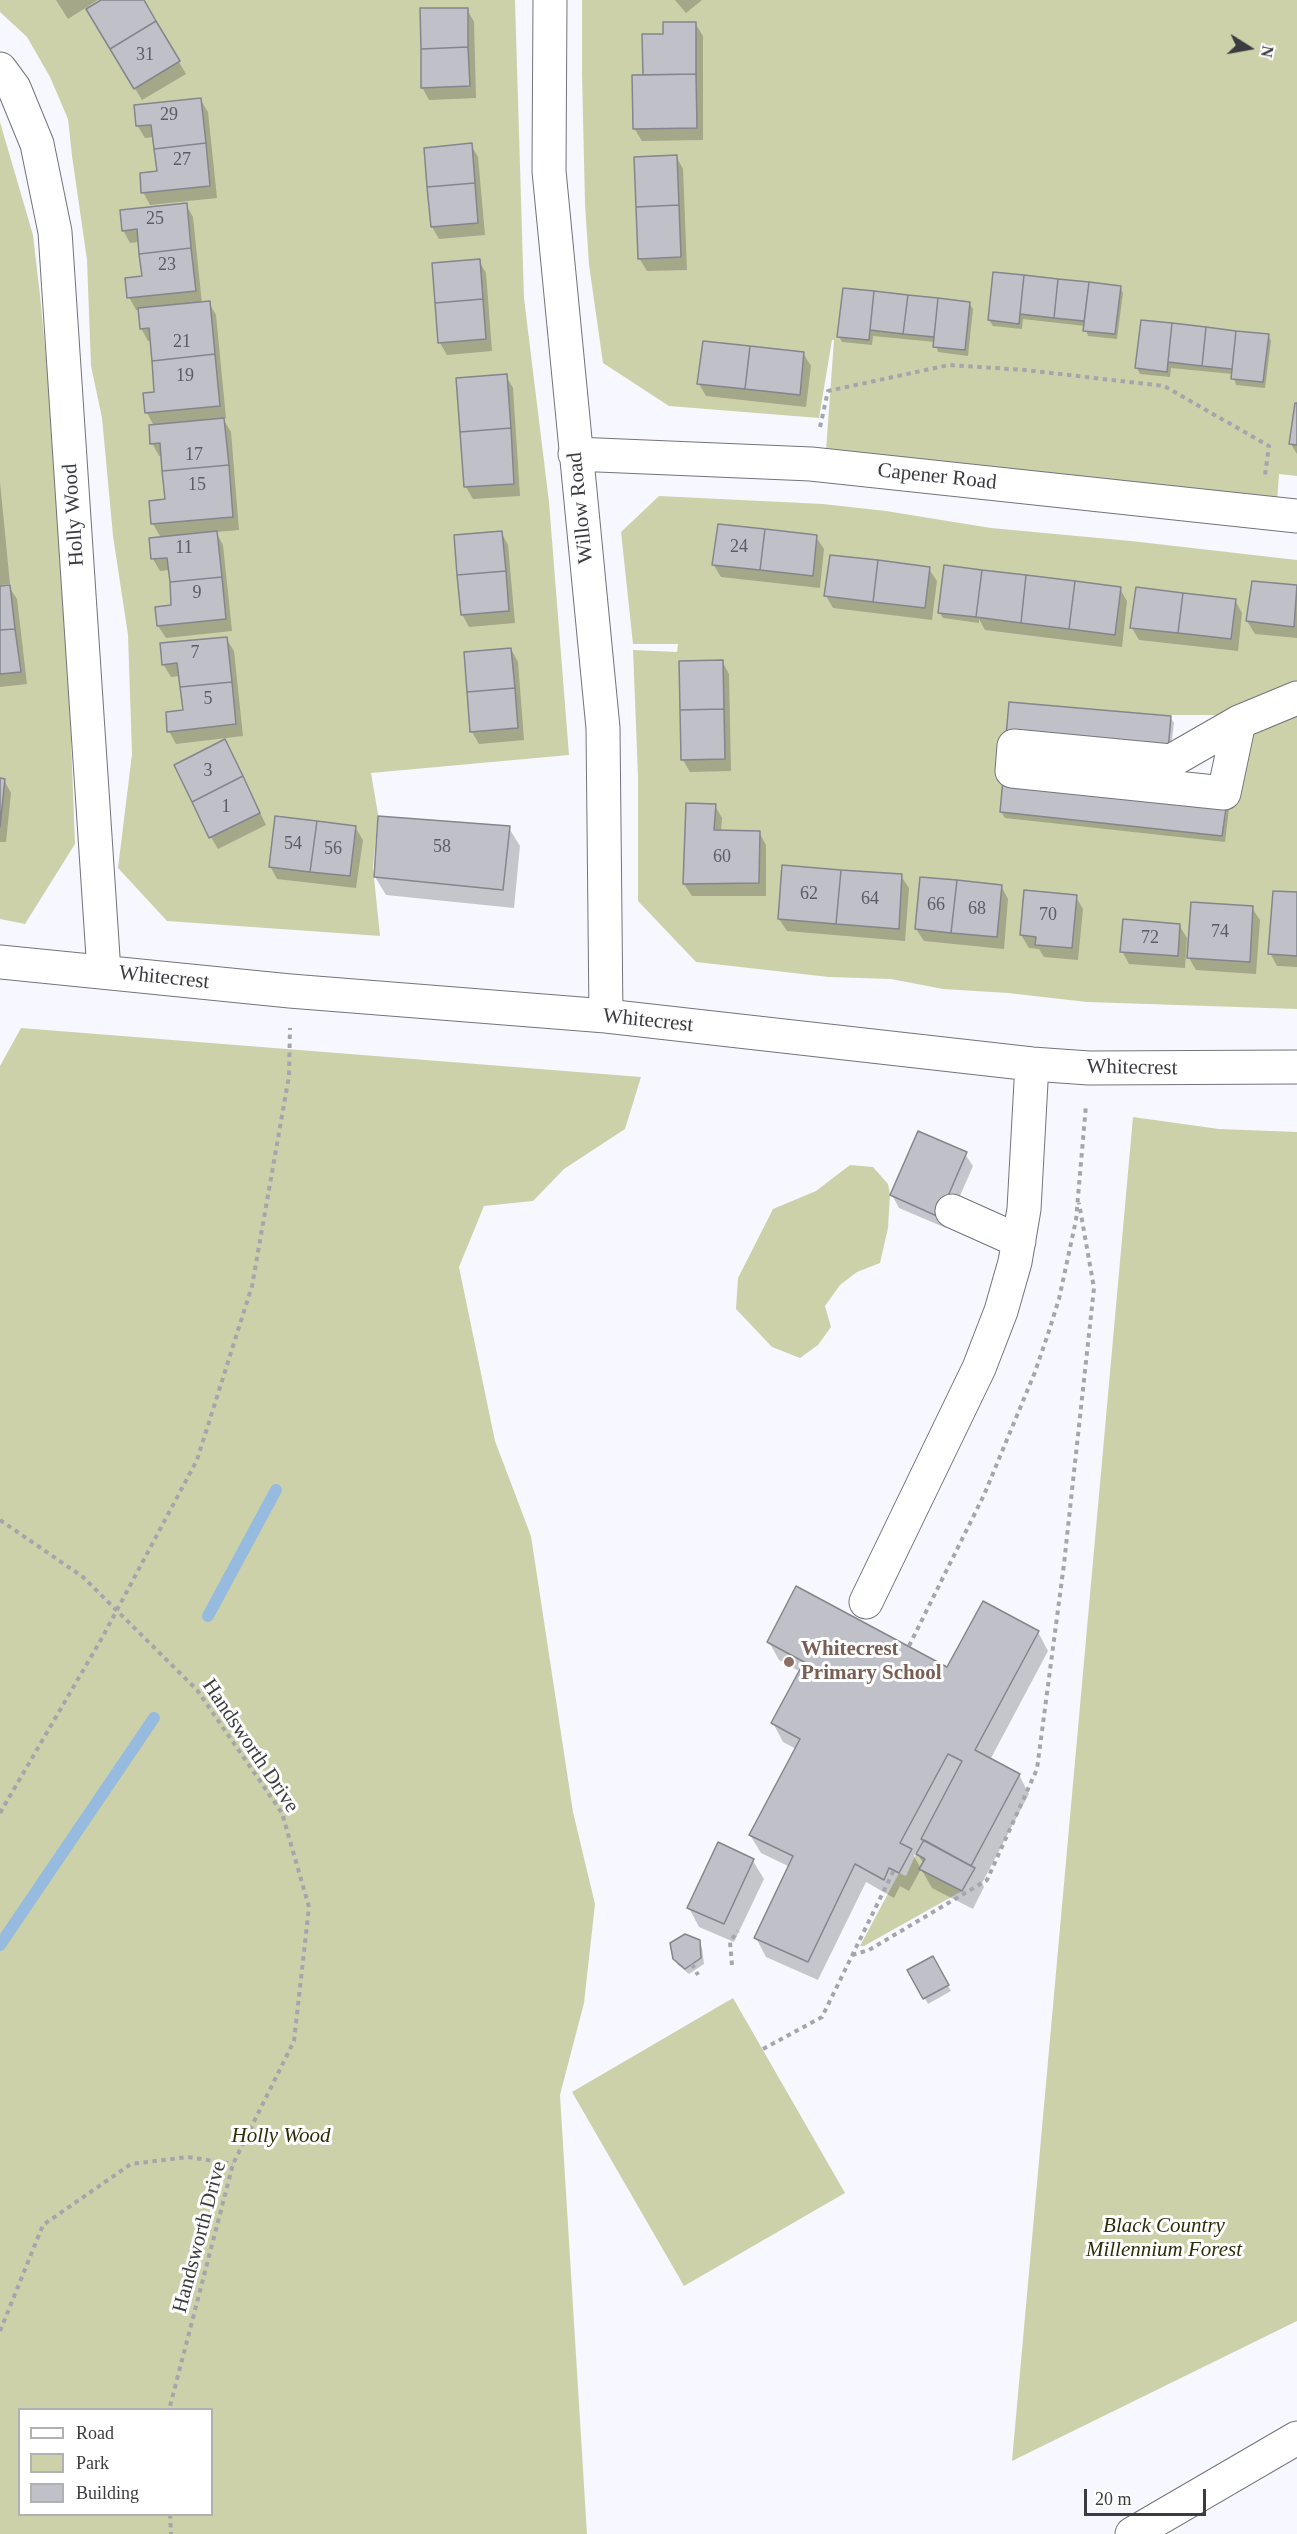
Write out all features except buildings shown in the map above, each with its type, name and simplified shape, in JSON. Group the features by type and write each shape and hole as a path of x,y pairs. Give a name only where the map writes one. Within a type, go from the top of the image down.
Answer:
{"main road":[{"name":"Willow Road","path":"550,0 549,171 603,729 606,1016"},
{"name":"Holly Wood","path":"0,69 15,88 37,144 56,231 104,972"},
{"name":"Capener Road","path":"575,454 811,464 1297,516"},
{"path":"1239,722 1224,794 1012,771 1014,746 1171,761 1239,722 1297,698"},
{"name":"Whitecrest","path":"0,962 290,992 606,1016 1032,1064 1089,1068 1297,1067"},
{"path":"866,1602 979,1368 1001,1311 1019,1240 1026,1191 1032,1064"},
{"path":"952,1211 1019,1240"},
{"path":"1132,2534 1297,2438"}],"path":[{"path":"811,464 828,391 949,365 1025,370 1164,386 1269,446 1261,512"},
{"path":"0,1813 117,1611 197,1461 252,1287 289,1076 290,992"},
{"path":"852,1955 869,1950 987,1880 1037,1769 1064,1564 1094,1288 1079,1203"},
{"name":"Handsworth Drive","path":"0,1520 83,1577 197,1690 282,1813 309,1907 294,2041 233,2164 169,2408"},
{"path":"763,2049 822,2017 894,1870"},
{"path":"732,1965 730,1942 738,1931"},
{"path":"692,1964 698,1975"},
{"path":"0,2331 43,2225 130,2164 188,2157 233,2164"},
{"path":"170,2516 171,2534"}],"green space":[{"path":"0,0 515,0 524,298 549,502 569,755 371,773 378,814 373,868 380,936 167,921 118,868 132,754 128,635 113,536 102,418 91,366 87,260 68,119 50,77 27,37 0,12"},
{"path":"582,0 1297,0 1297,476 1279,474 1277,503 826,450 834,340 832,340 819,418 669,406 603,363 589,265 585,204"},
{"path":"0,122 33,235 40,295 51,409 69,686 75,844 25,924 0,919"},
{"path":"659,496 823,504 886,511 991,528 1297,560 1297,688 1217,715 1163,715 1010,702 1000,812 1222,836 1242,727 1297,707 1297,1009 1087,1002 1008,993 943,989 891,979 829,977 696,962 638,901 638,777 633,650 677,652 678,644 633,644 621,532"},
{"name":"Holly Wood","path":"21,1028 641,1077 625,1129 564,1169 533,1201 484,1206 459,1267 495,1441 531,1536 573,1812 595,1904 584,2003 560,2095 587,2534 0,2534 0,1066"},
{"name":"Black Country Millennium Forest","path":"1133,1117 1219,1129 1297,1132 1297,2321 1012,2461"},
{"path":"850,1165 873,1167 888,1184 890,1195 888,1228 880,1263 857,1272 840,1285 825,1306 831,1327 818,1345 800,1358 772,1347 736,1309 738,1278 773,1209 816,1191"},
{"path":"916,1854 925,1859 920,1869 962,1891 864,1946 860,1946 899,1873 906,1876"},
{"path":"733,1998 845,2193 684,2286 572,2092"}],"waterway":[{"path":"208,1616 276,1490"},
{"path":"0,1945 154,1718"}],"place":[{"name":"Whitecrest Primary School","path":"789,1662"}]}
